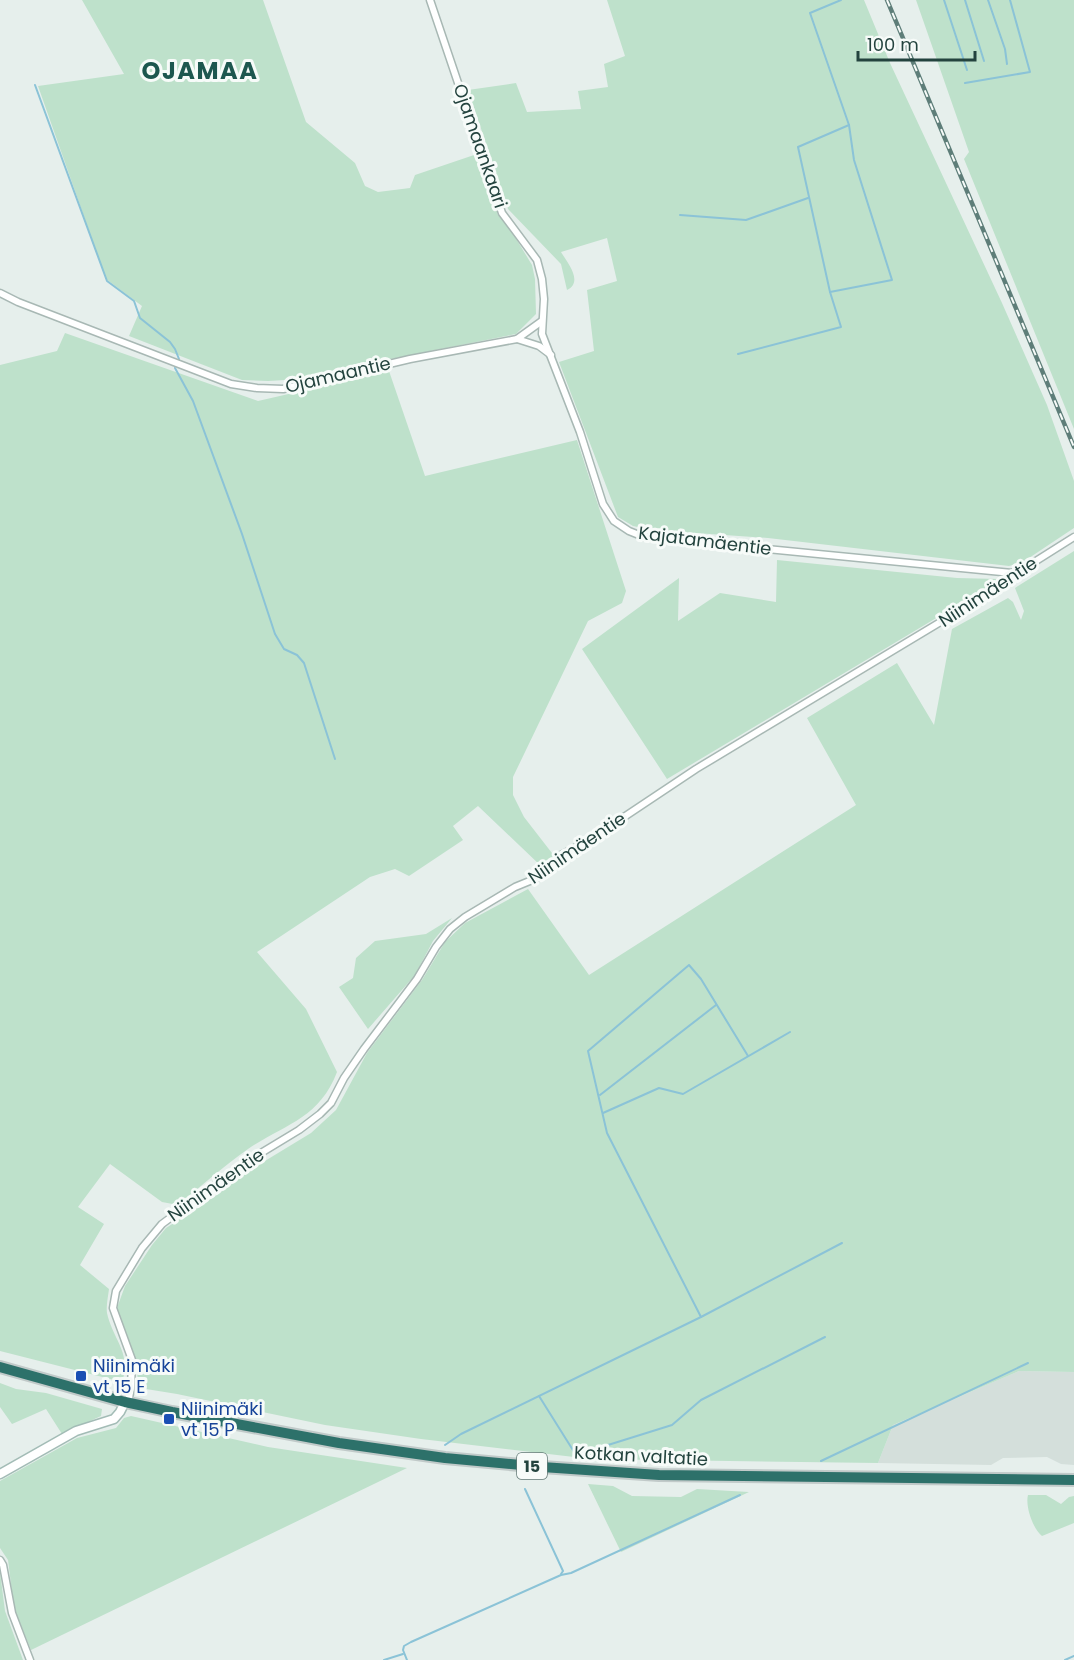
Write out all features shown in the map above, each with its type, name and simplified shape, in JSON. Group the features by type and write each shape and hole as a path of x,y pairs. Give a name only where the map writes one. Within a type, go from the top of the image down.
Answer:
{"highway":[{"name":"Kotkan valtatie","path":"0,1367 126,1402 339,1443 445,1458 670,1475 1074,1480"}],"street":[{"name":"Ojamaankaari","path":"430,0 502,213 537,260 543,288 542,321"},
{"name":"Ojamaantie","path":"0,293 231,384 257,388 283,389 410,359 517,339 542,321"},
{"name":"Kajatamäentie","path":"542,321 542,334 580,432 603,504 614,521 629,531 644,537 1012,573"},
{"path":"517,339 539,346 552,355"},
{"name":"Niinimäentie","path":"126,1402 132,1388 132,1360 113,1308 116,1291 142,1248 162,1224 246,1162 316,1119 331,1103 344,1078 417,979 450,928 515,887 537,878 561,855 588,841 696,769 987,594 1012,573 1028,566 1074,537"},
{"path":"0,1474 76,1431 114,1419 126,1402"},
{"path":"0,1560 3,1565 12,1613 30,1660"}],"shaded area":[{"path":"1019,1371 1074,1372 1074,1465 1061,1464 1047,1457 1003,1458 991,1465 878,1463 893,1425"}],"green space":[{"path":"82,0 263,0 306,122 355,163 365,186 378,192 410,188 415,175 477,154 498,215 509,227 532,265 535,279 536,314 516,334 285,380 268,381 242,380 129,336 142,306 106,279 38,86 124,74"},
{"path":"607,0 864,0 890,63 1047,405 1074,481 1074,528 1023,562 1009,566 768,538 652,530 633,526 618,517 559,362 594,351 587,290 617,281 607,238 561,252 574,277 572,286 567,290 561,264 508,209 468,90 516,83 527,112 581,109 578,91 608,87 604,64 625,56"},
{"path":"916,0 1074,0 1074,429 964,159 969,152"},
{"path":"65,333 258,401 389,371 425,476 577,440 626,591 622,603 588,621 513,777 513,795 524,817 555,857 542,867 478,806 453,826 463,840 409,876 395,869 370,877 257,952 306,1009 337,1072 330,1088 321,1100 300,1119 248,1149 178,1205 162,1202 110,1164 78,1207 104,1224 80,1265 109,1289 107,1313 125,1363 122,1382 0,1351 0,365 57,351"},
{"path":"1074,551 1074,1372 1019,1371 893,1425 878,1463 591,1459 325,1425 146,1389 138,1380 135,1357 117,1308 125,1286 152,1245 166,1228 255,1167 311,1133 336,1110 367,1053 422,980 445,942 465,923 528,889 589,975 856,805 807,718 897,663 934,725 952,629 1008,598 1013,602 1021,620 1024,611 1015,588"},
{"path":"777,560 957,578 998,579 996,585 953,608 667,779 582,649 679,578 678,621 720,593 776,602"},
{"path":"452,918 433,941 415,975 368,1029 339,987 353,978 356,958 375,941 426,934"},
{"path":"0,1383 16,1389 46,1393 102,1409 101,1416 62,1434 46,1409 12,1424 0,1407"},
{"path":"131,1416 268,1447 407,1468 31,1650 14,1608 8,1560 0,1548 0,1481 77,1438 116,1428 124,1418"},
{"path":"588,1484 613,1486 632,1496 681,1497 697,1489 749,1492 621,1552"},
{"path":"1028,1495 1046,1495 1061,1504 1074,1496 1074,1523 1042,1536 1030,1517"},
{"path":"0,1572 5,1611 23,1660 0,1660"}],"waterway":[{"path":"830,292 892,280 854,160 849,125 810,13 841,0"},
{"path":"944,0 967,70"},
{"path":"965,0 984,61"},
{"path":"988,0 1005,49 1007,64"},
{"path":"965,83 1030,72 1010,0"},
{"path":"35,85 107,281 134,301 140,318 170,342 179,359"},
{"path":"738,354 841,327 830,292 798,147 849,125"},
{"path":"680,215 746,220 808,198"},
{"path":"175,368 193,401 242,534 275,634 284,649 297,655 304,663 335,759"},
{"path":"701,1317 607,1133 588,1051 689,965 701,979 748,1056"},
{"path":"600,1095 716,1005"},
{"path":"603,1113 659,1088 683,1094 790,1032"},
{"path":"445,1445 461,1434 701,1317 842,1243"},
{"path":"539,1396 576,1455 672,1425 701,1400 825,1337"},
{"path":"821,1461 1028,1363"},
{"path":"525,1489 563,1571 561,1574"},
{"path":"407,1660 403,1650 404,1646 411,1642 561,1575 571,1573 740,1495"},
{"path":"384,1660 403,1654"},
{"path":"1065,1660 1074,1656"}],"railway":[{"path":"887,0 1074,447"}],"place":[{"name":"Niinimäki vt 15 E","path":"81,1376"},
{"name":"Niinimäki vt 15 P","path":"169,1419"}],"district":[{"name":"OJAMAA","path":"200,71"}]}
